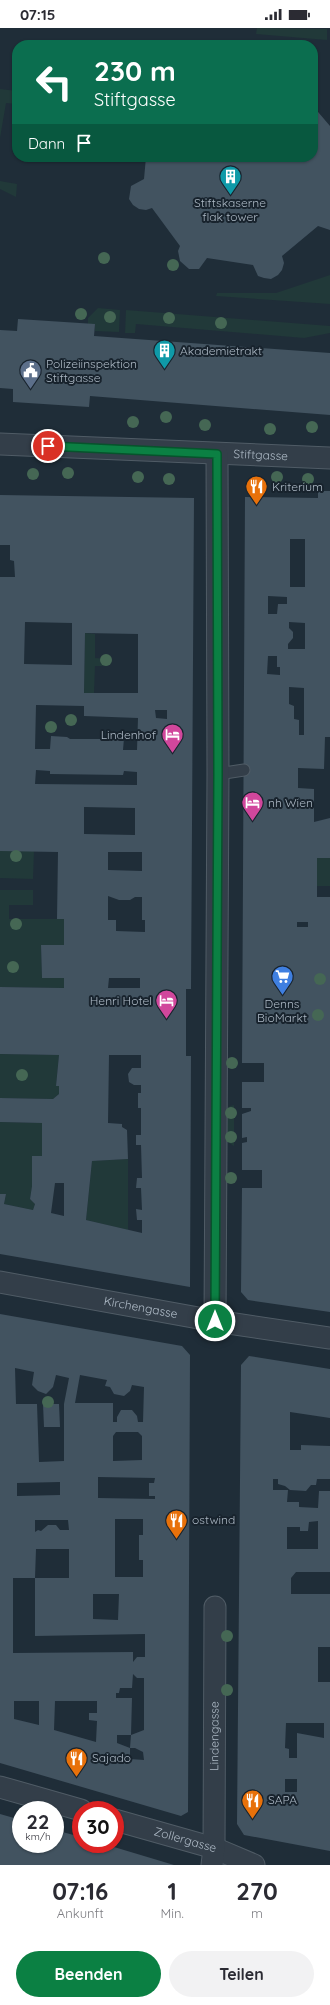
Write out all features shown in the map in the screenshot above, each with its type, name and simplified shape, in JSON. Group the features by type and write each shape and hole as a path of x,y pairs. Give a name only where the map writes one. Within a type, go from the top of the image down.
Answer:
{"street":[{"name":"Stiftgasse","path":"0,444 330,458"},
{"path":"215,1321 218,774 217,454"},
{"name":"Kirchengasse","path":"0,1282 215,1321 330,1338"},
{"name":"Lindengasse","path":"213,1857 215,1607"},
{"path":"0,1787 72,1807"},
{"name":"Zollergasse","path":"124,1823 213,1857 254,1865"}],"lane":[{"path":"218,774 244,770"}],"green space":[{"path":"257,28 327,29 327,40 256,34"},
{"path":"0,89 12,90 12,104 6,103 0,138"},
{"path":"0,181 17,184 16,197 0,189"},
{"path":"330,275 330,304 216,296 217,293 276,293"},
{"path":"98,308 120,310 119,332 95,331 95,324 88,324 88,318"},
{"path":"126,310 330,326 330,333 304,338 136,324 135,333 125,333"},
{"path":"85,633 95,634 95,658 108,659 108,666 95,666 94,693 84,693"},
{"path":"0,851 34,851 33,879 0,878"},
{"path":"317,858 330,858 330,886 317,886"},
{"path":"0,890 33,890 33,905 9,905 9,919 64,919 64,945 41,945 42,978 64,978 64,988 0,987"},
{"path":"0,1054 59,1055 56,1086 59,1086 59,1094 53,1099 0,1098"},
{"path":"234,1105 234,1146 226,1141 226,1111 230,1106"},
{"path":"0,1122 42,1123 42,1156 32,1156 32,1186 30,1199 35,1204 33,1210 4,1204 6,1194 0,1194"},
{"path":"128,1159 128,1230 86,1220 92,1161"}],"building":[{"name":"Stiftskaserne flak tower","path":"318,112 330,126 330,230 318,226 282,256 284,263 282,270 278,275 271,279 258,276 253,265 207,258 199,269 189,269 180,261 178,251 180,246 152,208 146,210 139,209 133,205 129,199 131,186 144,179 146,162 318,162"},
{"name":"Akademietrakt","path":"18,319 95,324 94,336 330,353 330,415 90,396 89,407 13,402 13,389 0,388 0,330 17,331"},
{"path":"318,491 330,491 330,737 325,737 324,769 298,768 298,788 314,789 314,822 330,818 330,858 317,858 317,897 330,897 330,1312 248,1300 241,1292 242,1188 262,1188 262,1170 242,1170 242,1143 247,1142 247,1137 242,1138 242,1114 251,1111 251,1108 242,1108 242,1082 264,1082 264,1063 242,1063 245,497 318,498","holes":["290,539 305,539 305,587 290,587","268,596 287,597 287,604 278,604 277,614 268,614","289,622 305,623 305,649 288,649 288,644 293,638 293,632 289,628","268,656 277,656 277,667 280,667 280,675 267,674","289,687 304,688 304,735 299,735 299,720 294,719 294,706 289,704","297,922 308,922 308,927 297,927"]},
{"path":"0,495 194,498 191,989 186,989 186,1056 191,1056 190,1287 0,1254 0,1194 6,1194 4,1204 33,1210 35,1204 30,1199 32,1186 32,1156 42,1156 42,1123 0,1122 0,1098 53,1099 59,1094 59,1086 56,1086 59,1055 0,1054 0,987 64,988 64,978 42,978 41,945 64,945 64,919 57,919 58,852 0,851 0,577 15,577 14,561 10,560 10,545 0,545","holes":["25,622 72,623 72,665 24,664","85,633 138,634 138,693 84,693","36,705 84,706 84,716 138,718 137,750 123,750 124,738 106,737 105,739 70,739 67,737 51,736 50,749 35,749","155,710 167,710 167,719 156,718","36,770 50,771 50,774 123,775 124,771 137,772 137,785 35,784","84,807 135,808 135,835 84,834","108,852 142,852 142,871 108,870","108,896 119,900 130,900 135,897 142,897 142,920 145,920 145,932 116,931 116,920 108,920","109,978 140,978 140,988 108,988","109,1055 141,1055 141,1068 132,1068 128,1074 129,1082 134,1085 141,1085 141,1093 138,1093 138,1108 141,1108 141,1135 136,1135 136,1145 141,1145 142,1178 137,1178 136,1188 141,1188 142,1210 136,1209 137,1220 142,1220 142,1233 86,1220 92,1161 128,1159 127,1130 122,1127 122,1124 108,1123","55,1183 64,1183 64,1216 51,1213"]},
{"path":"0,1314 182,1346 190,1355 188,1812 181,1816 0,1763","holes":["15,1368 34,1372 32,1385 38,1391 46,1394 53,1387 56,1375 69,1378 64,1404 64,1461 39,1462 37,1404 16,1404","80,1375 107,1380 105,1386 110,1387 114,1394 124,1396 130,1391 132,1385 144,1387 143,1422 138,1422 137,1416 132,1410 121,1410 117,1417 117,1422 113,1422 113,1403 75,1403","116,1432 138,1432 142,1436 142,1460 113,1461 113,1436","98,1477 155,1478 154,1483 149,1483 149,1496 155,1496 155,1499 98,1498","60,1482 60,1495 17,1496 17,1483","115,1519 143,1519 143,1535 139,1535 139,1560 143,1560 143,1577 115,1577","35,1520 68,1520 69,1530 60,1530 56,1525 48,1525 41,1531 38,1530 35,1532","36,1549 69,1549 69,1578 35,1578","13,1578 35,1578 35,1636 145,1634 145,1657 137,1657 133,1662 133,1652 13,1653","93,1594 119,1594 118,1620 93,1619","133,1674 137,1678 144,1678 144,1730 131,1735 132,1698 116,1698 116,1693 119,1693 120,1688 132,1688","14,1701 39,1701 39,1725 14,1719","55,1701 97,1701 97,1713 89,1713 89,1720 97,1721 96,1742 54,1730","117,1735 131,1735 130,1748 117,1743","130,1748 135,1748 143,1752 144,1760 130,1759"]},
{"path":"249,1356 330,1369 330,1418 290,1412 290,1450 301,1450 301,1445 330,1446 330,1479 317,1479 316,1485 311,1485 306,1491 290,1490 285,1486 278,1484 278,1479 273,1479 273,1490 288,1490 287,1502 299,1502 299,1507 318,1508 319,1491 330,1491 330,1572 296,1572 291,1578 291,1594 330,1594 330,1647 318,1647 318,1682 330,1682 330,1851 244,1835 237,1824 241,1365","holes":["318,1521 318,1549 287,1549 287,1527 300,1527 300,1531 308,1531 309,1522","286,1723 324,1723 324,1738 297,1733 297,1758 289,1758 289,1749 285,1748","285,1779 297,1779 297,1792 285,1792"]},
{"path":"43,1404 59,1404 60,1427 44,1427"},
{"path":"0,1814 12,1817 12,1853 64,1853 64,1832 72,1835 72,1853 124,1853 124,1850 174,1865 0,1865"}],"place":[{"name":"Stiftskaserne flak tower","path":"230,196"},
{"name":"Akademietrakt","path":"165,370"},
{"name":"Polizeiinspektion Stiftgasse","path":"31,390"},
{"name":"Kriterium","path":"256,506"},
{"name":"Lindenhof","path":"172,754"},
{"name":"nh Wien","path":"252,822"},
{"name":"Denns BioMarkt","path":"282,996"},
{"name":"Henri Hotel","path":"167,1020"},
{"name":"ostwind","path":"177,1540"},
{"name":"Sajado","path":"77,1778"},
{"name":"SAPA","path":"253,1820"}],"route":[{"path":"48,446 217,454 218,774 215,1321"}]}
